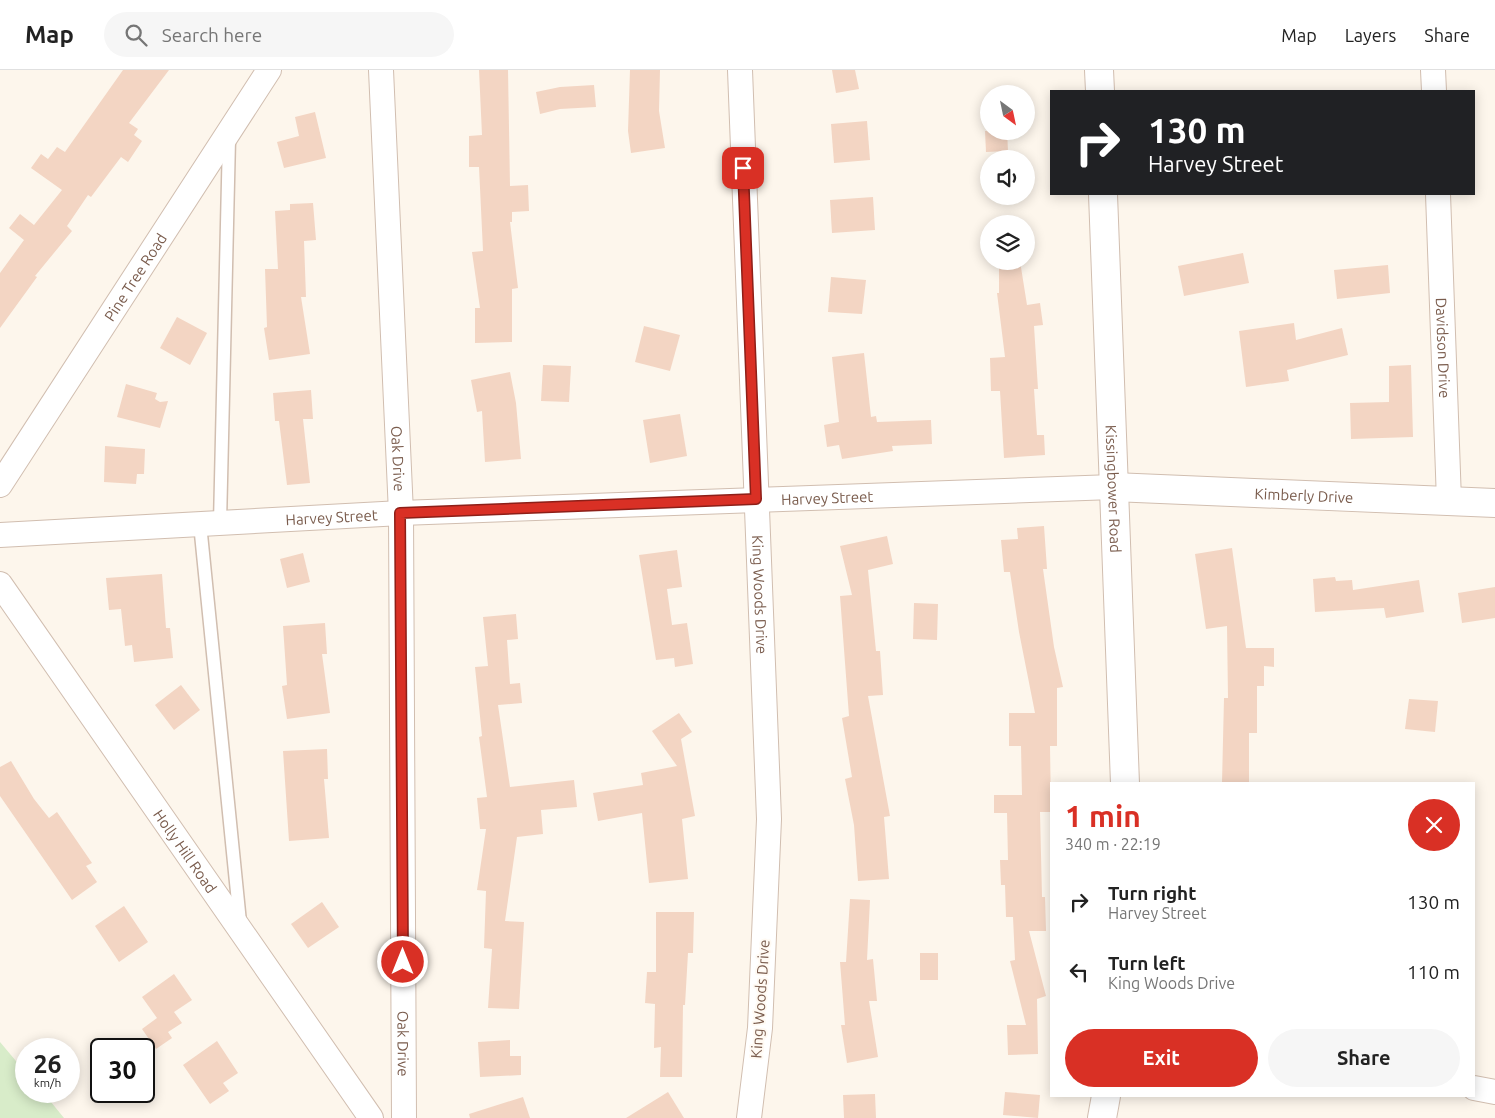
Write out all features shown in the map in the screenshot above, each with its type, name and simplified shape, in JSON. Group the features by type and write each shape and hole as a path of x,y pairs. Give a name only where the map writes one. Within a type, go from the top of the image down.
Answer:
{"street":[{"name":"Pine Tree Road","path":"0,485 269,70"},
{"name":"Oak Drive","path":"381,70 400,513 404,1118"},
{"name":"King Woods Drive","path":"740,70 769,819 760,1028 749,1118"},
{"path":"1099,70 1100,90"},
{"path":"1433,70 1434,90"},
{"name":"Kissingbower Road","path":"1103,195 1125,782"},
{"name":"Davidson Drive","path":"1438,195 1449,501"},
{"name":"Harvey Street","path":"0,535 400,513 1113,487"},
{"name":"Kimberly Drive","path":"1113,487 1495,503"},
{"name":"Holly Hill Road","path":"0,584 371,1118"},
{"path":"1475,1088 1495,1092"},
{"path":"1102,1118 1106,1097"}],"lane":[{"path":"229,132 210,523 242,934"}],"green space":[{"path":"0,1042 15,1060 15,1103 52,1103 64,1118 0,1118"}],"building":[{"path":"123,70 169,70 129,123 138,129 134,135 142,141 128,162 121,157 91,197 88,195 67,226 72,231 35,276 37,277 0,328 0,273 24,240 9,228 20,214 34,225 62,190 31,168 41,154 48,159 57,147 65,152"},
{"path":"479,70 508,70 510,186 528,185 529,211 512,212 512,222 510,222 518,288 512,289 512,342 475,343 475,308 480,308 472,252 483,251 479,167 469,167 469,136 482,135"},
{"path":"630,70 660,70 659,111 665,148 631,153 628,131"},
{"path":"832,70 855,70 859,89 836,93"},
{"path":"594,85 596,107 560,109 540,114 536,92 560,87"},
{"path":"315,112 326,158 284,168 277,142 299,136 295,117"},
{"path":"867,121 870,160 834,163 831,124"},
{"path":"985,140 1007,140 1008,150 986,150"},
{"path":"873,197 875,230 832,233 830,200"},
{"path":"313,203 316,240 304,241 306,297 301,297 310,354 269,360 264,328 267,327 265,269 278,269 275,211 290,210 290,204"},
{"path":"1243,253 1249,283 1184,296 1178,266"},
{"path":"1388,265 1390,293 1337,299 1334,270"},
{"path":"999,270 1021,270 1027,305 1040,303 1043,325 1034,326 1038,389 1034,389 1037,435 1044,435 1045,455 1004,458 1000,391 991,391 990,358 1005,357 997,293 999,293"},
{"path":"831,277 866,280 862,314 828,312"},
{"path":"177,317 207,333 190,365 160,348"},
{"path":"1294,323 1296,340 1342,328 1348,355 1287,370 1289,381 1246,387 1239,331"},
{"path":"644,326 680,335 670,371 635,362"},
{"path":"864,353 871,417 876,416 877,422 931,420 932,444 892,446 893,451 842,459 839,445 827,447 824,425 839,422 832,357"},
{"path":"543,365 571,366 569,402 541,401"},
{"path":"1411,365 1413,437 1351,439 1350,403 1389,402 1389,366"},
{"path":"510,372 516,403 521,459 485,462 482,411 477,412 471,380"},
{"path":"126,384 157,393 155,399 160,402 168,401 160,428 117,417"},
{"path":"311,390 313,419 303,419 310,483 287,485 279,421 275,421 273,393"},
{"path":"680,414 687,456 650,463 643,420"},
{"path":"105,446 145,449 144,474 137,474 136,484 104,482"},
{"path":"1044,526 1047,569 1043,569 1054,647 1063,687 1057,688 1057,746 1050,746 1050,812 1040,812 1042,897 1045,897 1046,931 1029,931 1046,996 1037,999 1038,1054 1008,1055 1007,1025 1026,1025 1010,961 1015,960 1013,917 1006,917 1005,885 1001,885 1000,860 1008,860 1007,813 994,813 994,795 1022,795 1021,746 1009,746 1009,713 1035,713 1019,632 1010,572 1004,572 1001,540 1018,539 1017,528"},
{"path":"887,536 893,564 868,570 876,651 880,651 883,695 868,696 890,816 884,817 889,879 858,881 854,825 845,779 852,777 842,718 849,716 840,596 852,595 840,546"},
{"path":"1232,548 1246,648 1274,648 1274,667 1264,666 1264,686 1257,686 1257,733 1249,733 1249,782 1222,782 1224,698 1228,698 1227,626 1206,629 1195,554"},
{"path":"677,550 682,587 667,589 672,625 687,623 693,664 675,667 674,658 656,660 639,555"},
{"path":"303,553 310,582 287,588 280,559"},
{"path":"162,574 166,628 170,628 173,658 134,662 132,645 125,646 121,609 109,610 106,578"},
{"path":"1335,577 1336,581 1352,580 1353,590 1419,580 1424,612 1386,618 1384,608 1315,612 1313,579"},
{"path":"1495,587 1495,618 1462,623 1458,593"},
{"path":"914,603 938,604 937,640 913,639"},
{"path":"516,614 518,639 507,640 510,684 520,683 522,703 498,705 510,787 574,780 577,807 541,810 543,834 517,837 505,921 524,922 519,1009 488,1008 492,949 484,948 486,891 477,890 486,829 480,829 477,798 487,797 479,737 482,736 475,667 488,666 483,617"},
{"path":"325,623 327,654 322,654 330,713 287,719 282,686 287,685 283,626"},
{"path":"181,685 200,710 174,730 155,705"},
{"path":"1409,699 1438,701 1435,732 1405,729"},
{"path":"679,713 692,732 681,739 695,816 682,819 688,879 649,883 642,813 598,821 593,793 643,785 641,773 677,766 652,731"},
{"path":"327,749 328,779 324,779 329,838 289,841 283,751"},
{"path":"11,761 34,799 49,818 57,812 92,863 86,866 97,882 72,900 0,796 0,767"},
{"path":"850,899 870,900 867,960 873,959 877,1001 869,1001 878,1057 847,1063 841,1025 845,1025 840,962 846,962"},
{"path":"322,902 339,927 308,948 291,924"},
{"path":"124,906 148,942 119,962 95,926"},
{"path":"656,912 694,912 693,953 688,953 685,1005 683,1005 682,1077 660,1077 661,1047 654,1048 655,1004 645,1003 647,972 656,972"},
{"path":"920,953 938,953 938,980 920,980"},
{"path":"174,974 192,1000 174,1012 182,1023 168,1032 172,1038 156,1049 155,1038 148,1038 142,1029 157,1018 142,997"},
{"path":"510,1040 510,1056 521,1056 521,1075 480,1077 478,1042"},
{"path":"217,1041 238,1073 223,1083 229,1091 210,1104 183,1065"},
{"path":"668,1092 684,1118 626,1118"},
{"path":"1005,1092 1040,1095 1038,1118 1003,1115"},
{"path":"875,1094 876,1118 844,1118 843,1095"},
{"path":"523,1097 530,1118 470,1118 469,1114"}],"route":[{"path":"403,962 400,513 756,499 743,168"}]}
